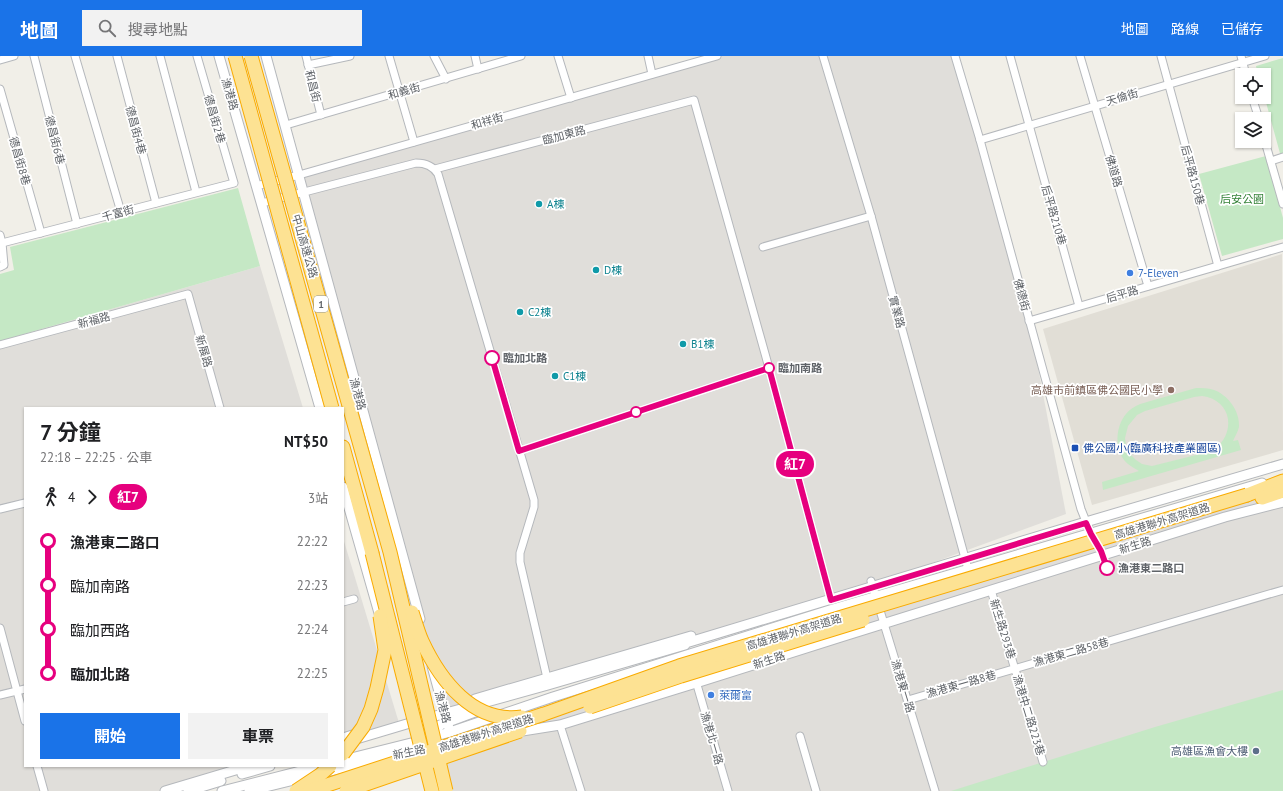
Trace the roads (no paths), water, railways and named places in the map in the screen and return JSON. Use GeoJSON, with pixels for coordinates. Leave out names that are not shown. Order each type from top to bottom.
{"type":"FeatureCollection","features":[{"type":"Feature","properties":{"kind":"highway","name":"中山高速公路"},"geometry":{"type":"LineString","coordinates":[[235,56],[332,407]]}},
{"type":"Feature","properties":{"kind":"highway","name":"中山高速公路"},"geometry":{"type":"LineString","coordinates":[[251,56],[390,552]]}},
{"type":"Feature","properties":{"kind":"highway"},"geometry":{"type":"LineString","coordinates":[[344,451],[372,552],[432,791]]}},
{"type":"Feature","properties":{"kind":"highway","name":"高雄港聯外高架道路"},"geometry":{"type":"LineString","coordinates":[[346,791],[681,676],[1248,498],[1283,482]]}},
{"type":"Feature","properties":{"kind":"highway"},"geometry":{"type":"LineString","coordinates":[[1248,498],[1283,492]]}},
{"type":"Feature","properties":{"kind":"highway","name":"高雄港聯外高架道路"},"geometry":{"type":"LineString","coordinates":[[309,791],[544,714],[679,666],[1248,498]]}},
{"type":"Feature","properties":{"kind":"highway"},"geometry":{"type":"LineString","coordinates":[[344,753],[363,727],[371,709],[385,650],[372,552]]}},
{"type":"Feature","properties":{"kind":"highway"},"geometry":{"type":"LineString","coordinates":[[390,552],[422,640],[443,677],[458,695],[478,710],[496,717],[517,718],[544,714]]}},
{"type":"Feature","properties":{"kind":"highway"},"geometry":{"type":"LineString","coordinates":[[390,552],[446,791]]}},
{"type":"Feature","properties":{"kind":"highway"},"geometry":{"type":"LineString","coordinates":[[296,791],[320,775],[329,767]]}},
{"type":"Feature","properties":{"kind":"street"},"geometry":{"type":"LineString","coordinates":[[0,60],[14,56]]}},
{"type":"Feature","properties":{"kind":"street","name":"德昌街6巷"},"geometry":{"type":"LineString","coordinates":[[34,56],[77,224]]}},
{"type":"Feature","properties":{"kind":"street"},"geometry":{"type":"LineString","coordinates":[[75,56],[121,212]]}},
{"type":"Feature","properties":{"kind":"street","name":"德昌街4巷"},"geometry":{"type":"LineString","coordinates":[[116,56],[156,203]]}},
{"type":"Feature","properties":{"kind":"street"},"geometry":{"type":"LineString","coordinates":[[160,56],[196,192]]}},
{"type":"Feature","properties":{"kind":"street","name":"德昌街2巷"},"geometry":{"type":"LineString","coordinates":[[197,56],[234,183]]}},
{"type":"Feature","properties":{"kind":"street","name":"漁港路"},"geometry":{"type":"LineString","coordinates":[[219,56],[320,407]]}},
{"type":"Feature","properties":{"kind":"street","name":"漁港路"},"geometry":{"type":"LineString","coordinates":[[266,56],[450,732]]}},
{"type":"Feature","properties":{"kind":"street","name":"和昌街"},"geometry":{"type":"LineString","coordinates":[[306,56],[321,115]]}},
{"type":"Feature","properties":{"kind":"street"},"geometry":{"type":"LineString","coordinates":[[308,65],[351,56]]}},
{"type":"Feature","properties":{"kind":"street"},"geometry":{"type":"LineString","coordinates":[[389,56],[414,142]]}},
{"type":"Feature","properties":{"kind":"street"},"geometry":{"type":"LineString","coordinates":[[434,56],[446,78]]}},
{"type":"Feature","properties":{"kind":"street"},"geometry":{"type":"LineString","coordinates":[[475,56],[478,69]]}},
{"type":"Feature","properties":{"kind":"street","name":"和義街"},"geometry":{"type":"LineString","coordinates":[[286,125],[521,56]]}},
{"type":"Feature","properties":{"kind":"street"},"geometry":{"type":"LineString","coordinates":[[558,56],[570,98]]}},
{"type":"Feature","properties":{"kind":"street"},"geometry":{"type":"LineString","coordinates":[[648,56],[652,74]]}},
{"type":"Feature","properties":{"kind":"street","name":"和祥街"},"geometry":{"type":"LineString","coordinates":[[256,186],[717,56]]}},
{"type":"Feature","properties":{"kind":"street","name":"實業路"},"geometry":{"type":"LineString","coordinates":[[823,56],[871,216],[968,569]]}},
{"type":"Feature","properties":{"kind":"street","name":"佛德街"},"geometry":{"type":"LineString","coordinates":[[955,56],[980,140],[1085,520],[1091,534]]}},
{"type":"Feature","properties":{"kind":"street","name":"后平路210巷"},"geometry":{"type":"LineString","coordinates":[[1010,56],[1079,306]]}},
{"type":"Feature","properties":{"kind":"street","name":"佛道路"},"geometry":{"type":"LineString","coordinates":[[1080,56],[1148,286]]}},
{"type":"Feature","properties":{"kind":"street","name":"后平路150巷"},"geometry":{"type":"LineString","coordinates":[[1161,56],[1218,266]]}},
{"type":"Feature","properties":{"kind":"street","name":"天倫街"},"geometry":{"type":"LineString","coordinates":[[980,140],[1169,84],[1241,59],[1265,56]]}},
{"type":"Feature","properties":{"kind":"street","name":"德昌街8巷"},"geometry":{"type":"LineString","coordinates":[[0,89],[41,233]]}},
{"type":"Feature","properties":{"kind":"street","name":"臨加東路"},"geometry":{"type":"LineString","coordinates":[[435,169],[694,100],[769,368]]}},
{"type":"Feature","properties":{"kind":"street"},"geometry":{"type":"LineString","coordinates":[[1267,148],[1283,204]]}},
{"type":"Feature","properties":{"kind":"street"},"geometry":{"type":"LineString","coordinates":[[1270,161],[1283,157]]}},
{"type":"Feature","properties":{"kind":"street"},"geometry":{"type":"LineString","coordinates":[[262,203],[416,163],[423,163],[435,169],[438,174],[534,500],[534,507],[520,553],[520,562],[548,681]]}},
{"type":"Feature","properties":{"kind":"street","name":"千富街"},"geometry":{"type":"LineString","coordinates":[[2,244],[234,183]]}},
{"type":"Feature","properties":{"kind":"street"},"geometry":{"type":"LineString","coordinates":[[763,247],[871,216]]}},
{"type":"Feature","properties":{"kind":"street"},"geometry":{"type":"LineString","coordinates":[[0,235],[2,244],[2,266]]}},
{"type":"Feature","properties":{"kind":"street","name":"后平路"},"geometry":{"type":"LineString","coordinates":[[1029,321],[1283,247]]}},
{"type":"Feature","properties":{"kind":"street","name":"新福路"},"geometry":{"type":"LineString","coordinates":[[0,346],[188,294]]}},
{"type":"Feature","properties":{"kind":"street","name":"新展路"},"geometry":{"type":"LineString","coordinates":[[188,294],[220,407]]}},
{"type":"Feature","properties":{"kind":"street"},"geometry":{"type":"LineString","coordinates":[[519,451],[769,368],[830,597]]}},
{"type":"Feature","properties":{"kind":"street","name":"新生路"},"geometry":{"type":"LineString","coordinates":[[344,765],[416,746],[436,737],[553,696],[685,646],[686,643],[872,584],[1283,459]]}},
{"type":"Feature","properties":{"kind":"street","name":"新生路"},"geometry":{"type":"LineString","coordinates":[[1085,520],[1283,464]]}},
{"type":"Feature","properties":{"kind":"street","name":"新生路"},"geometry":{"type":"LineString","coordinates":[[344,738],[410,721],[446,714],[548,681],[876,596],[1091,534],[1283,476]]}},
{"type":"Feature","properties":{"kind":"street"},"geometry":{"type":"LineString","coordinates":[[344,490],[416,746]]}},
{"type":"Feature","properties":{"kind":"street","name":"新生路"},"geometry":{"type":"LineString","coordinates":[[344,760],[416,746],[438,746],[560,725],[696,684],[884,623],[1225,516],[1283,502]]}},
{"type":"Feature","properties":{"kind":"street"},"geometry":{"type":"LineString","coordinates":[[0,510],[24,503]]}},
{"type":"Feature","properties":{"kind":"street","name":"漁港東一路"},"geometry":{"type":"LineString","coordinates":[[872,584],[935,791]]}},
{"type":"Feature","properties":{"kind":"street","name":"新生路293巷"},"geometry":{"type":"LineString","coordinates":[[991,590],[1014,668]]}},
{"type":"Feature","properties":{"kind":"street","name":"漁港東二路58巷"},"geometry":{"type":"LineString","coordinates":[[1014,668],[1283,590]]}},
{"type":"Feature","properties":{"kind":"street"},"geometry":{"type":"LineString","coordinates":[[344,602],[354,599]]}},
{"type":"Feature","properties":{"kind":"street"},"geometry":{"type":"LineString","coordinates":[[0,628],[24,717]]}},
{"type":"Feature","properties":{"kind":"street","name":"漁港北一路"},"geometry":{"type":"LineString","coordinates":[[685,646],[728,791]]}},
{"type":"Feature","properties":{"kind":"street","name":"漁港東一路8巷"},"geometry":{"type":"LineString","coordinates":[[908,700],[1014,668]]}},
{"type":"Feature","properties":{"kind":"street","name":"漁港中二路223巷"},"geometry":{"type":"LineString","coordinates":[[1014,668],[1043,762]]}},
{"type":"Feature","properties":{"kind":"street","name":"新生路"},"geometry":{"type":"LineString","coordinates":[[436,737],[438,727],[446,714],[548,681]]}},
{"type":"Feature","properties":{"kind":"street"},"geometry":{"type":"LineString","coordinates":[[0,696],[24,689]]}},
{"type":"Feature","properties":{"kind":"street","name":"新生路"},"geometry":{"type":"LineString","coordinates":[[344,744],[410,721]]}},
{"type":"Feature","properties":{"kind":"street"},"geometry":{"type":"LineString","coordinates":[[560,725],[580,791]]}},
{"type":"Feature","properties":{"kind":"street"},"geometry":{"type":"LineString","coordinates":[[800,736],[816,791]]}},
{"type":"Feature","properties":{"kind":"street"},"geometry":{"type":"LineString","coordinates":[[436,737],[451,791]]}},
{"type":"Feature","properties":{"kind":"street"},"geometry":{"type":"LineString","coordinates":[[37,767],[44,791]]}},
{"type":"Feature","properties":{"kind":"street"},"geometry":{"type":"LineString","coordinates":[[165,791],[247,767]]}},
{"type":"Feature","properties":{"kind":"street"},"geometry":{"type":"LineString","coordinates":[[188,791],[267,767]]}},
{"type":"Feature","properties":{"kind":"street"},"geometry":{"type":"LineString","coordinates":[[222,791],[316,767]]}},
{"type":"Feature","properties":{"kind":"street","name":"新生路"},"geometry":{"type":"LineString","coordinates":[[249,791],[338,767]]}},
{"type":"Feature","properties":{"kind":"place","name":"A棟"},"geometry":{"type":"Point","coordinates":[539,204]}},
{"type":"Feature","properties":{"kind":"place","name":"D棟"},"geometry":{"type":"Point","coordinates":[596,270]}},
{"type":"Feature","properties":{"kind":"place","name":"7-Eleven"},"geometry":{"type":"Point","coordinates":[1130,273]}},
{"type":"Feature","properties":{"kind":"place","name":"C2棟"},"geometry":{"type":"Point","coordinates":[520,312]}},
{"type":"Feature","properties":{"kind":"place","name":"B1棟"},"geometry":{"type":"Point","coordinates":[683,344]}},
{"type":"Feature","properties":{"kind":"place","name":"臨加北路"},"geometry":{"type":"Point","coordinates":[492,358]}},
{"type":"Feature","properties":{"kind":"place","name":"臨加南路"},"geometry":{"type":"Point","coordinates":[769,368]}},
{"type":"Feature","properties":{"kind":"place","name":"C1棟"},"geometry":{"type":"Point","coordinates":[555,376]}},
{"type":"Feature","properties":{"kind":"place","name":"高雄市前鎮區佛公國民小學"},"geometry":{"type":"Point","coordinates":[1171,390]}},
{"type":"Feature","properties":{"kind":"place","name":"佛公國小(臨廣科技產業園區)"},"geometry":{"type":"Point","coordinates":[1075,448]}},
{"type":"Feature","properties":{"kind":"place","name":"漁港東二路口"},"geometry":{"type":"Point","coordinates":[1107,568]}},
{"type":"Feature","properties":{"kind":"place","name":"萊爾富"},"geometry":{"type":"Point","coordinates":[711,695]}},
{"type":"Feature","properties":{"kind":"place","name":"高雄區漁會大樓"},"geometry":{"type":"Point","coordinates":[1256,751]}},
{"type":"Feature","properties":{"kind":"park label","name":"后安公園"},"geometry":{"type":"Point","coordinates":[1242,199]}}]}
